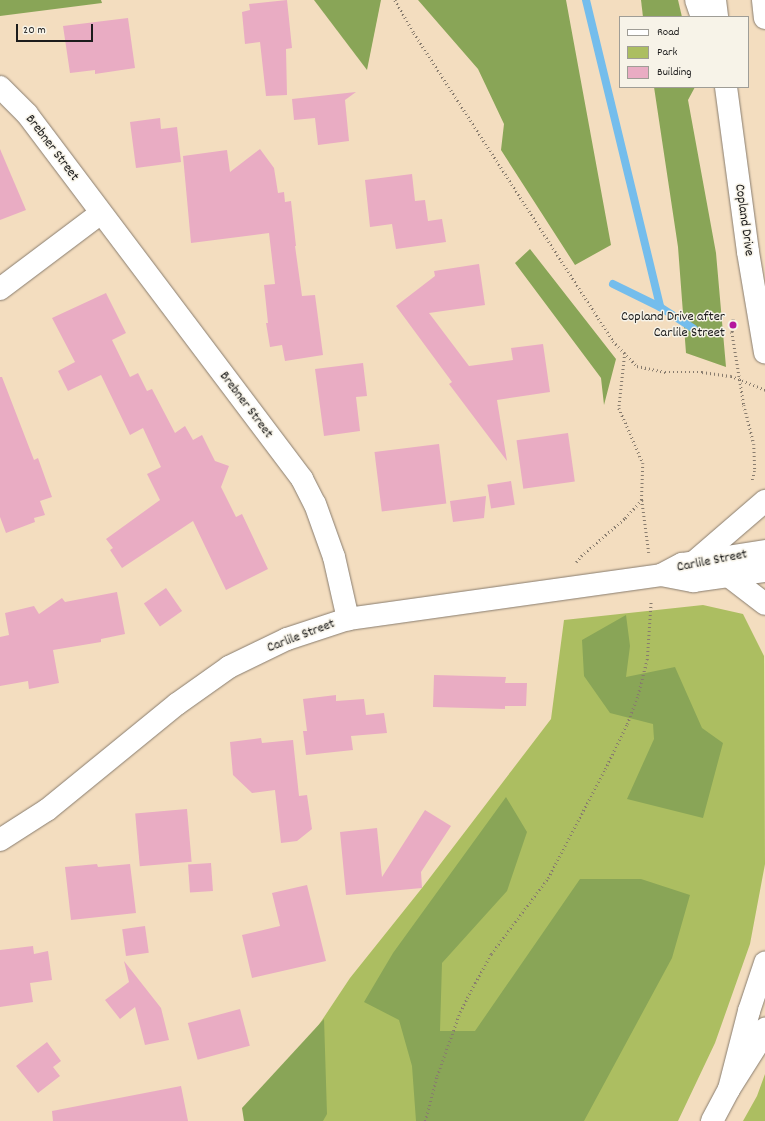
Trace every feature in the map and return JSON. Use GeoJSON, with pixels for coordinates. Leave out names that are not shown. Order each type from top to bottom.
{"type":"FeatureCollection","features":[{"type":"Feature","properties":{"kind":"street"},"geometry":{"type":"LineString","coordinates":[[696,0],[702,16]]}},
{"type":"Feature","properties":{"kind":"street"},"geometry":{"type":"LineString","coordinates":[[715,0],[717,16]]}},
{"type":"Feature","properties":{"kind":"street"},"geometry":{"type":"LineString","coordinates":[[763,0],[765,18]]}},
{"type":"Feature","properties":{"kind":"street","name":"Brebner Street"},"geometry":{"type":"LineString","coordinates":[[0,87],[27,114],[302,479],[315,504],[334,558],[348,619]]}},
{"type":"Feature","properties":{"kind":"street","name":"Copland Drive"},"geometry":{"type":"LineString","coordinates":[[726,88],[748,252],[765,353]]}},
{"type":"Feature","properties":{"kind":"street"},"geometry":{"type":"LineString","coordinates":[[0,289],[101,212]]}},
{"type":"Feature","properties":{"kind":"street"},"geometry":{"type":"LineString","coordinates":[[694,562],[765,502]]}},
{"type":"Feature","properties":{"kind":"street","name":"Carlile Street"},"geometry":{"type":"LineString","coordinates":[[0,840],[47,810],[177,704],[229,667],[287,639],[348,619],[657,575],[682,564],[765,551]]}},
{"type":"Feature","properties":{"kind":"street","name":"Carlile Street"},"geometry":{"type":"LineString","coordinates":[[657,575],[693,581],[765,571]]}},
{"type":"Feature","properties":{"kind":"street"},"geometry":{"type":"LineString","coordinates":[[730,577],[765,604]]}},
{"type":"Feature","properties":{"kind":"street"},"geometry":{"type":"LineString","coordinates":[[712,1121],[757,1032],[765,963]]}},
{"type":"Feature","properties":{"kind":"path"},"geometry":{"type":"LineString","coordinates":[[395,0],[414,33],[613,341],[637,366],[665,372],[702,372],[731,376],[765,390]]}},
{"type":"Feature","properties":{"kind":"path"},"geometry":{"type":"LineString","coordinates":[[732,332],[744,405]]}},
{"type":"Feature","properties":{"kind":"path"},"geometry":{"type":"LineString","coordinates":[[425,1121],[437,1076],[460,1012],[492,954],[548,878],[606,769],[627,724],[638,695],[647,660],[657,575],[642,500],[643,463],[620,408],[625,353]]}},
{"type":"Feature","properties":{"kind":"path"},"geometry":{"type":"LineString","coordinates":[[574,565],[581,556],[625,518],[642,500]]}},
{"type":"Feature","properties":{"kind":"green space"},"geometry":{"type":"Polygon","coordinates":[[[0,0],[101,0],[102,3],[0,16],[0,0]]]}},
{"type":"Feature","properties":{"kind":"green space"},"geometry":{"type":"Polygon","coordinates":[[[314,0],[381,0],[367,70],[314,0]]]}},
{"type":"Feature","properties":{"kind":"green space"},"geometry":{"type":"Polygon","coordinates":[[[418,0],[566,0],[611,245],[575,265],[501,150],[504,124],[478,69],[418,0]]]}},
{"type":"Feature","properties":{"kind":"green space"},"geometry":{"type":"Polygon","coordinates":[[[641,0],[678,0],[682,16],[643,16],[641,0]]]}},
{"type":"Feature","properties":{"kind":"green space"},"geometry":{"type":"Polygon","coordinates":[[[654,88],[694,88],[688,100],[716,253],[726,367],[686,353],[678,247],[654,88]]]}},
{"type":"Feature","properties":{"kind":"green space"},"geometry":{"type":"Polygon","coordinates":[[[530,249],[616,359],[604,405],[601,378],[515,263],[530,249]]]}},
{"type":"Feature","properties":{"kind":"green space"},"geometry":{"type":"Polygon","coordinates":[[[703,605],[743,614],[764,656],[765,864],[750,944],[715,1043],[678,1121],[255,1121],[350,978],[422,888],[551,719],[564,620],[703,605]]]}},
{"type":"Feature","properties":{"kind":"green space"},"geometry":{"type":"Polygon","coordinates":[[[626,615],[630,646],[626,677],[675,667],[702,728],[723,743],[703,818],[627,799],[654,739],[653,724],[610,713],[584,676],[582,640],[626,615]]]}},
{"type":"Feature","properties":{"kind":"green space"},"geometry":{"type":"Polygon","coordinates":[[[506,797],[527,832],[507,891],[442,963],[440,1031],[475,1031],[580,879],[641,879],[690,895],[672,958],[584,1121],[416,1121],[412,1066],[399,1020],[364,1002],[393,953],[506,797]]]}},
{"type":"Feature","properties":{"kind":"green space"},"geometry":{"type":"Polygon","coordinates":[[[324,1019],[327,1114],[323,1121],[244,1121],[242,1108],[324,1019]]]}},
{"type":"Feature","properties":{"kind":"green space"},"geometry":{"type":"Polygon","coordinates":[[[765,1074],[765,1121],[743,1121],[757,1096],[765,1074]]]}},
{"type":"Feature","properties":{"kind":"building"},"geometry":{"type":"Polygon","coordinates":[[[287,0],[292,48],[286,49],[287,95],[266,96],[260,42],[245,44],[242,12],[250,10],[249,4],[287,0]]]}},
{"type":"Feature","properties":{"kind":"building"},"geometry":{"type":"Polygon","coordinates":[[[128,18],[135,68],[95,74],[95,70],[70,73],[63,26],[128,18]]]}},
{"type":"Feature","properties":{"kind":"building"},"geometry":{"type":"Polygon","coordinates":[[[356,92],[345,100],[349,141],[318,145],[315,118],[294,120],[292,99],[356,92]]]}},
{"type":"Feature","properties":{"kind":"building"},"geometry":{"type":"Polygon","coordinates":[[[160,118],[161,129],[177,127],[181,162],[136,168],[130,122],[160,118]]]}},
{"type":"Feature","properties":{"kind":"building"},"geometry":{"type":"Polygon","coordinates":[[[0,149],[26,210],[0,220],[0,149]]]}},
{"type":"Feature","properties":{"kind":"building"},"geometry":{"type":"Polygon","coordinates":[[[260,149],[274,168],[278,193],[284,192],[285,202],[291,201],[295,246],[302,296],[315,295],[323,355],[285,361],[282,345],[270,347],[266,323],[268,323],[264,285],[275,284],[269,233],[191,243],[183,156],[227,150],[230,172],[260,149]]]}},
{"type":"Feature","properties":{"kind":"building"},"geometry":{"type":"Polygon","coordinates":[[[412,174],[415,201],[425,200],[428,221],[442,219],[446,242],[396,249],[392,224],[370,227],[365,180],[412,174]]]}},
{"type":"Feature","properties":{"kind":"building"},"geometry":{"type":"Polygon","coordinates":[[[479,264],[485,305],[429,313],[469,366],[513,360],[511,348],[543,344],[550,392],[497,400],[507,461],[449,384],[452,382],[396,306],[435,276],[434,271],[479,264]]]}},
{"type":"Feature","properties":{"kind":"building"},"geometry":{"type":"Polygon","coordinates":[[[106,293],[126,333],[112,340],[130,377],[138,373],[147,391],[152,389],[175,433],[185,426],[193,440],[202,435],[215,461],[229,466],[221,487],[236,517],[242,514],[268,569],[226,590],[193,521],[122,568],[110,550],[113,548],[106,539],[160,500],[147,474],[161,467],[143,428],[130,435],[101,375],[68,391],[58,371],[75,362],[52,318],[106,293]]]}},
{"type":"Feature","properties":{"kind":"building"},"geometry":{"type":"Polygon","coordinates":[[[363,363],[367,396],[356,397],[360,431],[324,436],[315,369],[363,363]]]}},
{"type":"Feature","properties":{"kind":"building"},"geometry":{"type":"Polygon","coordinates":[[[0,377],[2,377],[34,460],[38,458],[52,497],[40,501],[45,515],[34,518],[35,522],[6,533],[0,517],[0,377]]]}},
{"type":"Feature","properties":{"kind":"building"},"geometry":{"type":"Polygon","coordinates":[[[568,433],[575,482],[523,489],[517,440],[568,433]]]}},
{"type":"Feature","properties":{"kind":"building"},"geometry":{"type":"Polygon","coordinates":[[[439,444],[446,504],[382,511],[374,452],[439,444]]]}},
{"type":"Feature","properties":{"kind":"building"},"geometry":{"type":"Polygon","coordinates":[[[511,481],[515,505],[491,508],[487,485],[511,481]]]}},
{"type":"Feature","properties":{"kind":"building"},"geometry":{"type":"Polygon","coordinates":[[[486,496],[484,518],[453,522],[450,501],[486,496]]]}},
{"type":"Feature","properties":{"kind":"building"},"geometry":{"type":"Polygon","coordinates":[[[166,588],[182,611],[160,626],[144,603],[166,588]]]}},
{"type":"Feature","properties":{"kind":"building"},"geometry":{"type":"Polygon","coordinates":[[[117,592],[125,634],[101,639],[101,642],[53,650],[59,683],[29,689],[28,681],[0,686],[0,637],[9,635],[5,613],[34,606],[39,614],[62,598],[65,602],[117,592]]]}},
{"type":"Feature","properties":{"kind":"building"},"geometry":{"type":"Polygon","coordinates":[[[434,675],[506,677],[505,683],[527,683],[526,706],[505,706],[505,709],[433,707],[434,675]]]}},
{"type":"Feature","properties":{"kind":"building"},"geometry":{"type":"Polygon","coordinates":[[[336,695],[336,701],[364,699],[366,715],[384,713],[387,733],[351,736],[353,750],[306,755],[303,731],[307,731],[303,699],[336,695]]]}},
{"type":"Feature","properties":{"kind":"building"},"geometry":{"type":"Polygon","coordinates":[[[261,738],[262,743],[293,740],[299,796],[307,795],[312,829],[297,841],[281,843],[275,790],[252,793],[233,775],[230,742],[261,738]]]}},
{"type":"Feature","properties":{"kind":"building"},"geometry":{"type":"Polygon","coordinates":[[[187,809],[192,862],[140,866],[135,814],[187,809]]]}},
{"type":"Feature","properties":{"kind":"building"},"geometry":{"type":"Polygon","coordinates":[[[425,810],[451,826],[421,872],[422,888],[346,895],[340,832],[377,828],[382,877],[425,810]]]}},
{"type":"Feature","properties":{"kind":"building"},"geometry":{"type":"Polygon","coordinates":[[[211,863],[213,891],[190,893],[188,865],[211,863]]]}},
{"type":"Feature","properties":{"kind":"building"},"geometry":{"type":"Polygon","coordinates":[[[97,864],[98,867],[130,864],[136,913],[71,920],[65,867],[97,864]]]}},
{"type":"Feature","properties":{"kind":"building"},"geometry":{"type":"Polygon","coordinates":[[[307,885],[326,961],[252,978],[242,935],[280,926],[272,893],[307,885]]]}},
{"type":"Feature","properties":{"kind":"building"},"geometry":{"type":"Polygon","coordinates":[[[145,926],[149,953],[126,956],[122,929],[145,926]]]}},
{"type":"Feature","properties":{"kind":"building"},"geometry":{"type":"Polygon","coordinates":[[[33,946],[34,954],[48,951],[52,980],[30,983],[33,1002],[0,1007],[0,950],[33,946]]]}},
{"type":"Feature","properties":{"kind":"building"},"geometry":{"type":"Polygon","coordinates":[[[124,961],[161,1008],[169,1040],[145,1045],[135,1007],[120,1019],[105,1000],[129,982],[124,961]]]}},
{"type":"Feature","properties":{"kind":"building"},"geometry":{"type":"Polygon","coordinates":[[[240,1009],[250,1046],[198,1060],[188,1023],[240,1009]]]}},
{"type":"Feature","properties":{"kind":"building"},"geometry":{"type":"Polygon","coordinates":[[[47,1042],[61,1061],[53,1067],[60,1076],[38,1093],[16,1066],[47,1042]]]}},
{"type":"Feature","properties":{"kind":"building"},"geometry":{"type":"Polygon","coordinates":[[[181,1086],[188,1121],[53,1121],[52,1111],[181,1086]]]}},
{"type":"Feature","properties":{"kind":"waterway"},"geometry":{"type":"LineString","coordinates":[[586,0],[660,307],[694,329]]}},
{"type":"Feature","properties":{"kind":"waterway"},"geometry":{"type":"LineString","coordinates":[[613,284],[660,307]]}},
{"type":"Feature","properties":{"kind":"place","name":"Copland Drive after Carlile Street"},"geometry":{"type":"Point","coordinates":[733,325]}}]}
